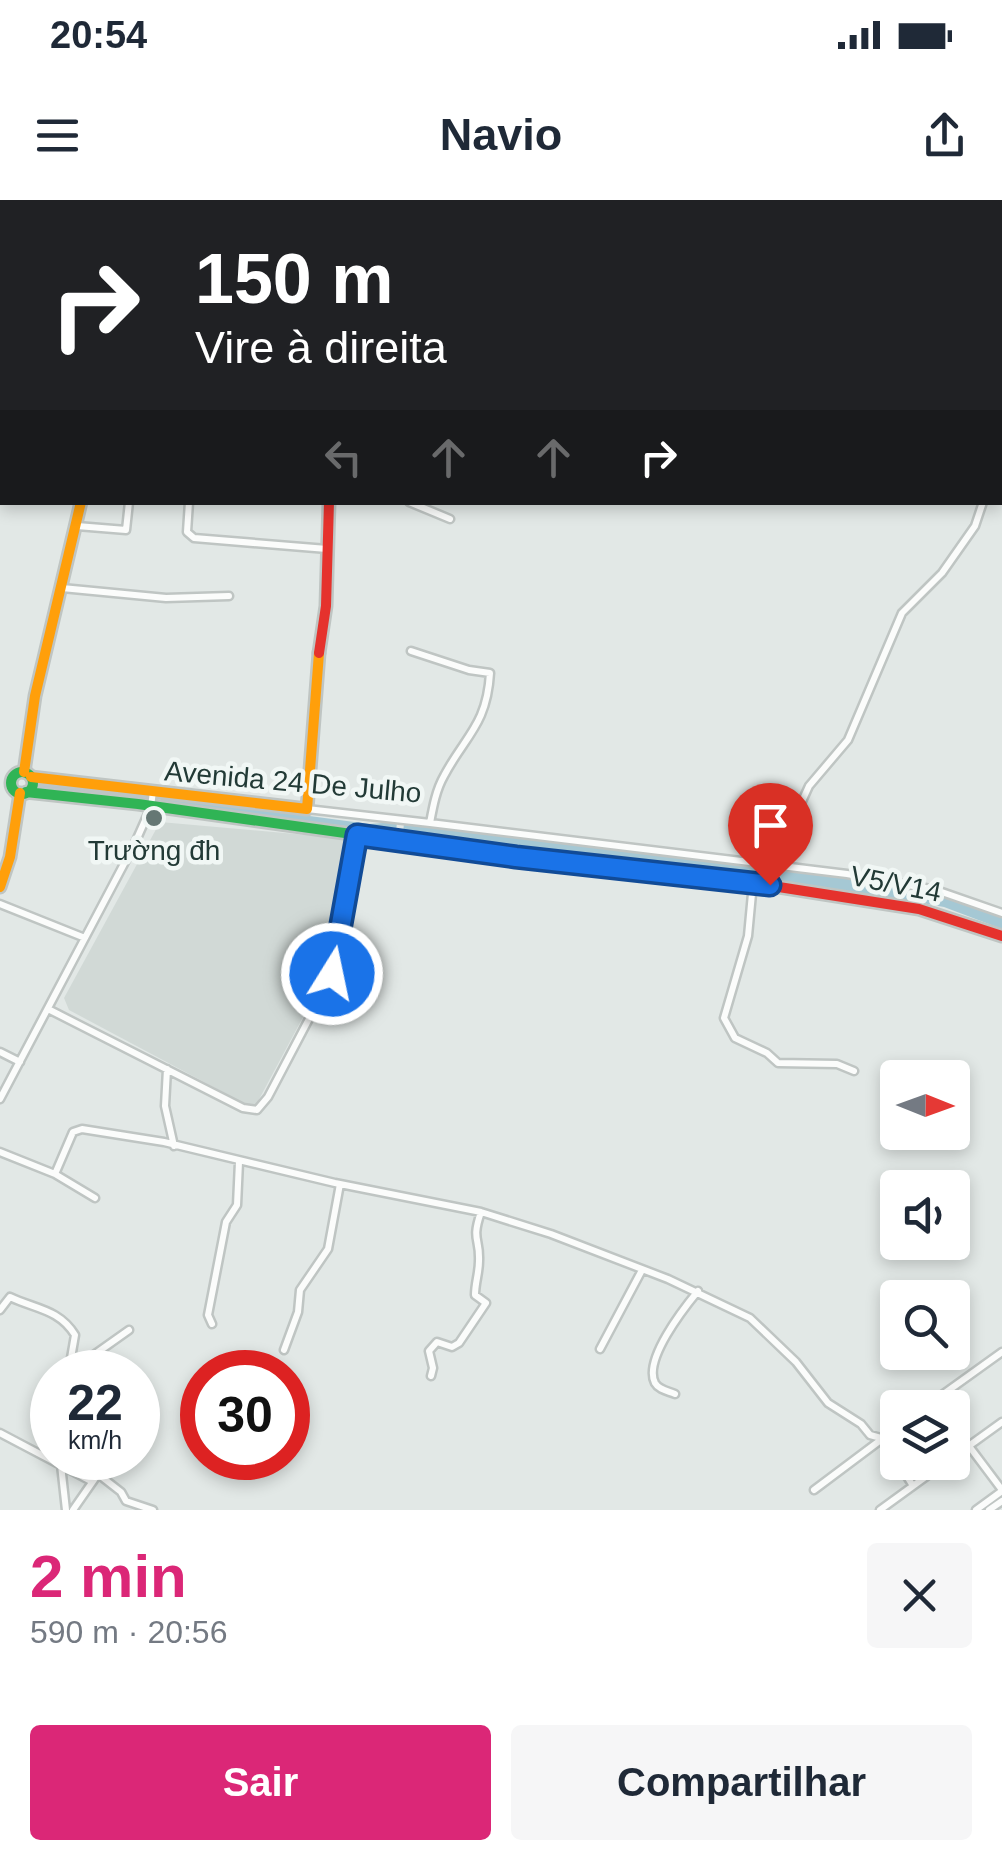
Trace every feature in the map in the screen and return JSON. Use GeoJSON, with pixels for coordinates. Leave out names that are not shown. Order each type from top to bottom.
{"type":"FeatureCollection","features":[{"type":"Feature","properties":{"kind":"street"},"geometry":{"type":"LineString","coordinates":[[20,792],[32,786],[23,774],[36,696],[80,505]]}},
{"type":"Feature","properties":{"kind":"street"},"geometry":{"type":"LineString","coordinates":[[77,526],[126,530],[129,505]]}},
{"type":"Feature","properties":{"kind":"street"},"geometry":{"type":"LineString","coordinates":[[189,505],[188,532],[194,538],[328,549]]}},
{"type":"Feature","properties":{"kind":"street"},"geometry":{"type":"LineString","coordinates":[[308,809],[329,505]]}},
{"type":"Feature","properties":{"kind":"street"},"geometry":{"type":"LineString","coordinates":[[416,505],[450,519]]}},
{"type":"Feature","properties":{"kind":"street"},"geometry":{"type":"LineString","coordinates":[[773,865],[809,786],[848,740],[902,613],[942,573],[975,526],[983,505]]}},
{"type":"Feature","properties":{"kind":"street"},"geometry":{"type":"LineString","coordinates":[[62,588],[166,598],[229,596]]}},
{"type":"Feature","properties":{"kind":"street","name":"Avenida 24 De Julho"},"geometry":{"type":"LineString","coordinates":[[0,772],[430,822],[441,781],[474,733],[489,690],[490,674],[411,651]]}},
{"type":"Feature","properties":{"kind":"street"},"geometry":{"type":"LineString","coordinates":[[20,792],[11,782],[23,774]]}},
{"type":"Feature","properties":{"kind":"street"},"geometry":{"type":"LineString","coordinates":[[0,789],[534,859],[752,883],[919,909],[1002,936]]}},
{"type":"Feature","properties":{"kind":"street"},"geometry":{"type":"LineString","coordinates":[[0,1098],[151,807],[152,791]]}},
{"type":"Feature","properties":{"kind":"street"},"geometry":{"type":"LineString","coordinates":[[0,887],[10,857],[20,792]]}},
{"type":"Feature","properties":{"kind":"street","name":"V5/V14"},"geometry":{"type":"LineString","coordinates":[[430,822],[773,865],[936,890],[1002,913]]}},
{"type":"Feature","properties":{"kind":"street"},"geometry":{"type":"LineString","coordinates":[[48,1009],[243,1108],[257,1110],[263,1106],[332,974],[357,835]]}},
{"type":"Feature","properties":{"kind":"street"},"geometry":{"type":"LineString","coordinates":[[752,883],[748,936],[725,1012],[726,1026],[735,1038],[778,1063],[837,1064],[854,1071]]}},
{"type":"Feature","properties":{"kind":"street"},"geometry":{"type":"LineString","coordinates":[[0,904],[85,938]]}},
{"type":"Feature","properties":{"kind":"street"},"geometry":{"type":"LineString","coordinates":[[0,1052],[20,1062]]}},
{"type":"Feature","properties":{"kind":"street"},"geometry":{"type":"LineString","coordinates":[[167,1069],[165,1106],[174,1146]]}},
{"type":"Feature","properties":{"kind":"street"},"geometry":{"type":"LineString","coordinates":[[55,1174],[77,1129],[164,1142],[239,1162],[481,1212],[551,1234],[698,1292],[750,1318],[796,1362],[828,1403],[862,1424],[870,1435],[880,1438]]}},
{"type":"Feature","properties":{"kind":"street"},"geometry":{"type":"LineString","coordinates":[[0,1152],[55,1174],[95,1198]]}},
{"type":"Feature","properties":{"kind":"street"},"geometry":{"type":"LineString","coordinates":[[212,1324],[208,1315],[226,1222],[237,1204],[239,1162]]}},
{"type":"Feature","properties":{"kind":"street"},"geometry":{"type":"LineString","coordinates":[[284,1350],[296,1320],[300,1290],[328,1249],[340,1184]]}},
{"type":"Feature","properties":{"kind":"street"},"geometry":{"type":"LineString","coordinates":[[432,1376],[429,1350],[438,1342],[452,1347],[459,1343],[486,1303],[476,1295],[475,1284],[479,1262],[474,1233],[481,1212]]}},
{"type":"Feature","properties":{"kind":"street"},"geometry":{"type":"LineString","coordinates":[[600,1349],[642,1270]]}},
{"type":"Feature","properties":{"kind":"street"},"geometry":{"type":"LineString","coordinates":[[676,1394],[659,1388],[652,1372],[656,1354],[698,1292]]}},
{"type":"Feature","properties":{"kind":"street"},"geometry":{"type":"LineString","coordinates":[[0,1310],[10,1297],[39,1305],[59,1316],[75,1335],[71,1358],[81,1364],[129,1330]]}},
{"type":"Feature","properties":{"kind":"street"},"geometry":{"type":"LineString","coordinates":[[949,1390],[1002,1352]]}},
{"type":"Feature","properties":{"kind":"street"},"geometry":{"type":"LineString","coordinates":[[970,1445],[1002,1422]]}},
{"type":"Feature","properties":{"kind":"street"},"geometry":{"type":"LineString","coordinates":[[0,1432],[30,1448]]}},
{"type":"Feature","properties":{"kind":"street"},"geometry":{"type":"LineString","coordinates":[[814,1490],[880,1440]]}},
{"type":"Feature","properties":{"kind":"street"},"geometry":{"type":"LineString","coordinates":[[970,1447],[1002,1490],[976,1510]]}},
{"type":"Feature","properties":{"kind":"street"},"geometry":{"type":"LineString","coordinates":[[70,1510],[98,1474],[126,1501],[154,1510]]}},
{"type":"Feature","properties":{"kind":"street"},"geometry":{"type":"LineString","coordinates":[[65,1480],[70,1510]]}},
{"type":"Feature","properties":{"kind":"street"},"geometry":{"type":"LineString","coordinates":[[909,1480],[913,1486]]}},
{"type":"Feature","properties":{"kind":"street"},"geometry":{"type":"LineString","coordinates":[[880,1510],[921,1480]]}},
{"type":"Feature","properties":{"kind":"street"},"geometry":{"type":"LineString","coordinates":[[989,1510],[1002,1500]]}},
{"type":"Feature","properties":{"kind":"street"},"geometry":{"type":"LineString","coordinates":[[123,1510],[126,1501]]}},
{"type":"Feature","properties":{"kind":"shaded area"},"geometry":{"type":"Polygon","coordinates":[[[160,822],[351,839],[337,936],[325,976],[256,1105],[251,1107],[69,1010],[64,998],[160,822]]]}},
{"type":"Feature","properties":{"kind":"water"},"geometry":{"type":"Polygon","coordinates":[[[40,782],[141,792],[140,801],[39,789],[40,782]]]}},
{"type":"Feature","properties":{"kind":"water"},"geometry":{"type":"Polygon","coordinates":[[[161,796],[369,824],[397,822],[396,832],[160,804],[161,796]]]}},
{"type":"Feature","properties":{"kind":"water"},"geometry":{"type":"Polygon","coordinates":[[[404,823],[847,877],[928,891],[1002,917],[1002,929],[944,907],[906,900],[417,838],[403,834],[404,823]]]}},
{"type":"Feature","properties":{"kind":"traffic: fast"},"geometry":{"type":"LineString","coordinates":[[22,772],[30,775],[33,783],[30,791],[22,794],[14,791],[11,783],[14,775],[22,772]]}},
{"type":"Feature","properties":{"kind":"traffic: fast"},"geometry":{"type":"LineString","coordinates":[[26,792],[508,856]]}},
{"type":"Feature","properties":{"kind":"traffic: slow"},"geometry":{"type":"LineString","coordinates":[[24,772],[35,696],[80,505]]}},
{"type":"Feature","properties":{"kind":"traffic: slow"},"geometry":{"type":"LineString","coordinates":[[31,777],[307,809],[319,653]]}},
{"type":"Feature","properties":{"kind":"traffic: slow"},"geometry":{"type":"LineString","coordinates":[[0,887],[10,857],[20,793]]}},
{"type":"Feature","properties":{"kind":"traffic: jam"},"geometry":{"type":"LineString","coordinates":[[319,653],[326,606],[329,505]]}},
{"type":"Feature","properties":{"kind":"traffic: jam"},"geometry":{"type":"LineString","coordinates":[[508,856],[753,883],[919,909],[1002,936]]}},
{"type":"Feature","properties":{"kind":"place","name":"Trường đh"},"geometry":{"type":"Point","coordinates":[154,818]}},
{"type":"Feature","properties":{"kind":"route"},"geometry":{"type":"LineString","coordinates":[[332,974],[357,835],[770,885]]}}]}
